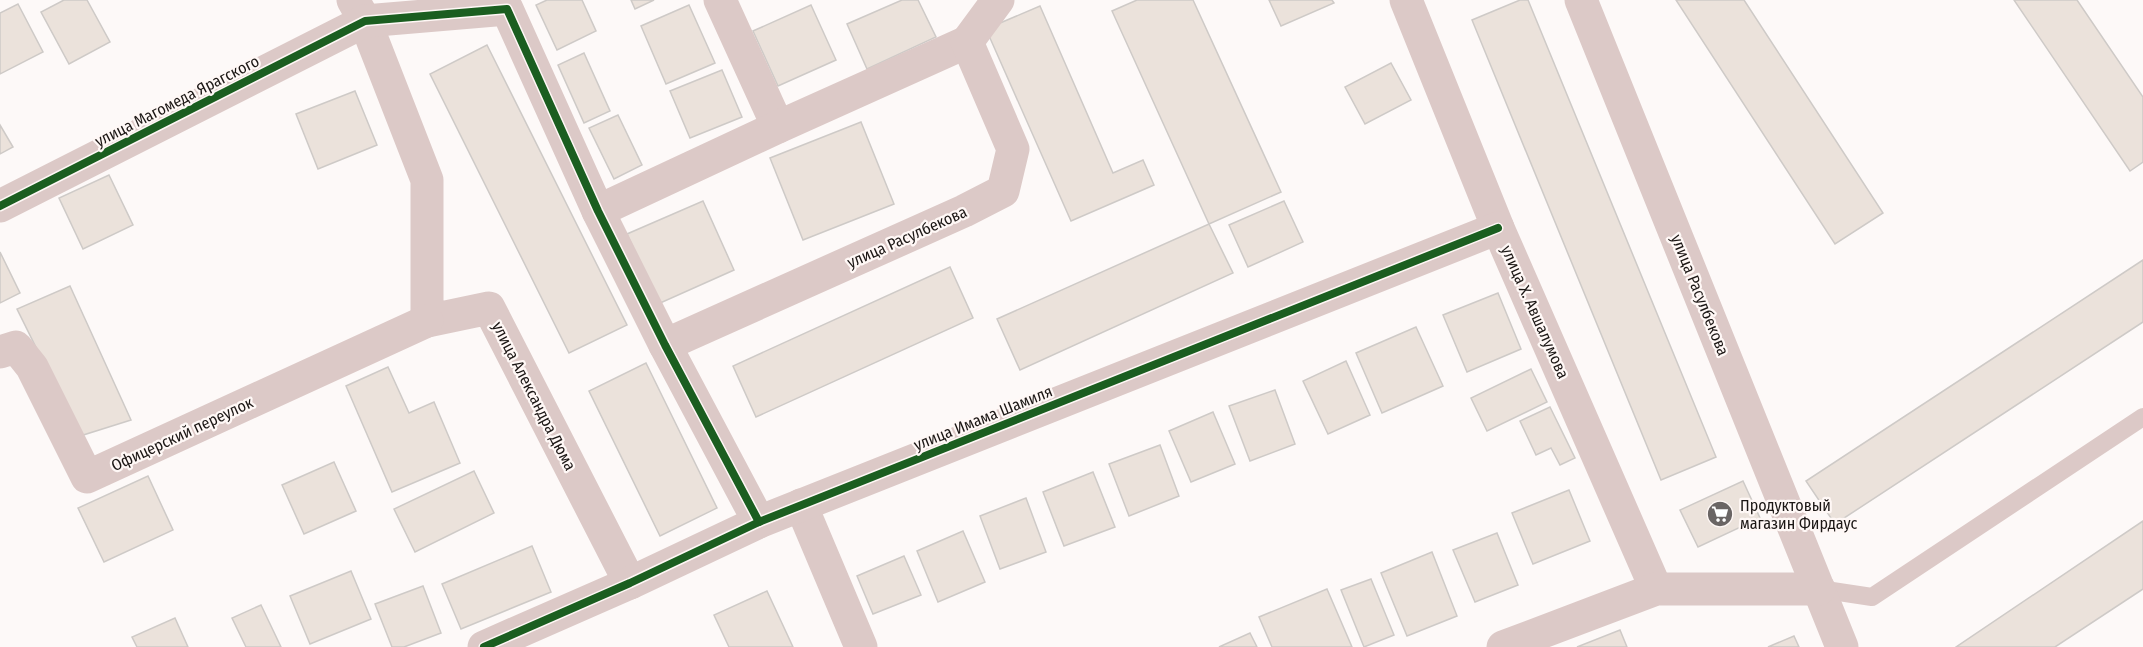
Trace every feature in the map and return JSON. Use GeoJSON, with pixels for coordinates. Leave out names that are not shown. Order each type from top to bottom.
{"type":"FeatureCollection","features":[{"type":"Feature","properties":{"kind":"street"},"geometry":{"type":"LineString","coordinates":[[720,0],[778,127]]}},
{"type":"Feature","properties":{"kind":"street"},"geometry":{"type":"LineString","coordinates":[[598,211],[967,42],[998,0]]}},
{"type":"Feature","properties":{"kind":"street","name":"улица Х. Авшалумова"},"geometry":{"type":"LineString","coordinates":[[1406,0],[1498,228],[1656,589]]}},
{"type":"Feature","properties":{"kind":"street","name":"улица Расулбекова"},"geometry":{"type":"LineString","coordinates":[[1581,0],[1842,647]]}},
{"type":"Feature","properties":{"kind":"street"},"geometry":{"type":"LineString","coordinates":[[427,321],[427,180],[359,10],[507,9],[598,211],[665,345],[759,522]]}},
{"type":"Feature","properties":{"kind":"street","name":"улица Магомеда Ярагского"},"geometry":{"type":"LineString","coordinates":[[0,206],[359,10]]}},
{"type":"Feature","properties":{"kind":"street","name":"улица Расулбекова"},"geometry":{"type":"LineString","coordinates":[[665,345],[964,211],[1003,191],[1013,149],[967,42]]}},
{"type":"Feature","properties":{"kind":"street","name":"улица Имама Шамиля"},"geometry":{"type":"LineString","coordinates":[[484,647],[630,583],[759,522],[1498,228]]}},
{"type":"Feature","properties":{"kind":"street","name":"улица Александра Дюма"},"geometry":{"type":"LineString","coordinates":[[427,321],[489,308],[630,583]]}},
{"type":"Feature","properties":{"kind":"street","name":"Офицерский переулок"},"geometry":{"type":"LineString","coordinates":[[0,352],[16,347],[32,367],[87,477],[427,321]]}},
{"type":"Feature","properties":{"kind":"street"},"geometry":{"type":"LineString","coordinates":[[801,505],[861,647]]}},
{"type":"Feature","properties":{"kind":"street"},"geometry":{"type":"LineString","coordinates":[[1503,647],[1656,589],[1819,589]]}},
{"type":"Feature","properties":{"kind":"lane"},"geometry":{"type":"LineString","coordinates":[[1819,589],[1872,597],[2143,417]]}},
{"type":"Feature","properties":{"kind":"building"},"geometry":{"type":"Polygon","coordinates":[[[64,0],[87,0],[110,42],[69,64],[41,12],[64,0]]]}},
{"type":"Feature","properties":{"kind":"building"},"geometry":{"type":"Polygon","coordinates":[[[547,0],[582,0],[596,31],[557,50],[536,5],[547,0]]]}},
{"type":"Feature","properties":{"kind":"building"},"geometry":{"type":"Polygon","coordinates":[[[631,0],[654,0],[635,9],[631,0]]]}},
{"type":"Feature","properties":{"kind":"building"},"geometry":{"type":"Polygon","coordinates":[[[902,0],[918,0],[936,37],[867,69],[847,24],[902,0]]]}},
{"type":"Feature","properties":{"kind":"building"},"geometry":{"type":"Polygon","coordinates":[[[1137,0],[1193,0],[1281,192],[1209,224],[1112,11],[1137,0]]]}},
{"type":"Feature","properties":{"kind":"building"},"geometry":{"type":"Polygon","coordinates":[[[1269,0],[1332,0],[1334,3],[1281,26],[1269,0]]]}},
{"type":"Feature","properties":{"kind":"building"},"geometry":{"type":"Polygon","coordinates":[[[1520,0],[1528,0],[1716,457],[1661,480],[1472,20],[1520,0]]]}},
{"type":"Feature","properties":{"kind":"building"},"geometry":{"type":"Polygon","coordinates":[[[1676,0],[1744,0],[1883,213],[1835,244],[1676,0]]]}},
{"type":"Feature","properties":{"kind":"building"},"geometry":{"type":"Polygon","coordinates":[[[2014,0],[2077,0],[2143,97],[2143,162],[2130,171],[2014,0]]]}},
{"type":"Feature","properties":{"kind":"building"},"geometry":{"type":"Polygon","coordinates":[[[18,4],[43,52],[0,74],[0,13],[18,4]]]}},
{"type":"Feature","properties":{"kind":"building"},"geometry":{"type":"Polygon","coordinates":[[[689,5],[715,63],[666,84],[641,26],[689,5]]]}},
{"type":"Feature","properties":{"kind":"building"},"geometry":{"type":"Polygon","coordinates":[[[811,5],[836,60],[778,86],[753,31],[811,5]]]}},
{"type":"Feature","properties":{"kind":"building"},"geometry":{"type":"Polygon","coordinates":[[[1040,6],[1113,173],[1143,160],[1154,185],[1071,221],[986,29],[1040,6]]]}},
{"type":"Feature","properties":{"kind":"building"},"geometry":{"type":"Polygon","coordinates":[[[487,45],[627,325],[569,353],[430,74],[487,45]]]}},
{"type":"Feature","properties":{"kind":"building"},"geometry":{"type":"Polygon","coordinates":[[[584,53],[610,111],[584,123],[558,65],[584,53]]]}},
{"type":"Feature","properties":{"kind":"building"},"geometry":{"type":"Polygon","coordinates":[[[1391,63],[1411,100],[1365,124],[1345,87],[1391,63]]]}},
{"type":"Feature","properties":{"kind":"building"},"geometry":{"type":"Polygon","coordinates":[[[722,70],[742,117],[690,138],[670,91],[722,70]]]}},
{"type":"Feature","properties":{"kind":"building"},"geometry":{"type":"Polygon","coordinates":[[[355,91],[377,145],[318,169],[296,114],[355,91]]]}},
{"type":"Feature","properties":{"kind":"building"},"geometry":{"type":"Polygon","coordinates":[[[618,115],[642,165],[614,179],[589,128],[618,115]]]}},
{"type":"Feature","properties":{"kind":"building"},"geometry":{"type":"Polygon","coordinates":[[[861,122],[894,204],[803,240],[770,158],[861,122]]]}},
{"type":"Feature","properties":{"kind":"building"},"geometry":{"type":"Polygon","coordinates":[[[0,125],[13,147],[0,154],[0,125]]]}},
{"type":"Feature","properties":{"kind":"building"},"geometry":{"type":"Polygon","coordinates":[[[109,175],[133,225],[83,249],[59,198],[109,175]]]}},
{"type":"Feature","properties":{"kind":"building"},"geometry":{"type":"Polygon","coordinates":[[[703,201],[734,270],[658,304],[627,234],[703,201]]]}},
{"type":"Feature","properties":{"kind":"building"},"geometry":{"type":"Polygon","coordinates":[[[1284,201],[1303,242],[1248,267],[1229,225],[1284,201]]]}},
{"type":"Feature","properties":{"kind":"building"},"geometry":{"type":"Polygon","coordinates":[[[1209,224],[1233,273],[1020,370],[997,319],[1209,224]]]}},
{"type":"Feature","properties":{"kind":"building"},"geometry":{"type":"Polygon","coordinates":[[[0,252],[20,293],[0,303],[0,252]]]}},
{"type":"Feature","properties":{"kind":"building"},"geometry":{"type":"Polygon","coordinates":[[[2143,260],[2143,322],[1835,524],[1806,481],[2143,260]]]}},
{"type":"Feature","properties":{"kind":"building"},"geometry":{"type":"Polygon","coordinates":[[[950,267],[973,318],[756,417],[733,366],[950,267]]]}},
{"type":"Feature","properties":{"kind":"building"},"geometry":{"type":"Polygon","coordinates":[[[70,286],[131,420],[80,436],[17,309],[70,286]]]}},
{"type":"Feature","properties":{"kind":"building"},"geometry":{"type":"Polygon","coordinates":[[[1498,293],[1521,349],[1467,372],[1443,315],[1498,293]]]}},
{"type":"Feature","properties":{"kind":"building"},"geometry":{"type":"Polygon","coordinates":[[[1416,327],[1443,386],[1382,413],[1356,353],[1416,327]]]}},
{"type":"Feature","properties":{"kind":"building"},"geometry":{"type":"Polygon","coordinates":[[[1346,361],[1370,415],[1328,434],[1303,381],[1346,361]]]}},
{"type":"Feature","properties":{"kind":"building"},"geometry":{"type":"Polygon","coordinates":[[[646,363],[717,508],[660,536],[589,391],[646,363]]]}},
{"type":"Feature","properties":{"kind":"building"},"geometry":{"type":"Polygon","coordinates":[[[388,367],[409,413],[434,402],[460,463],[392,492],[346,386],[388,367]]]}},
{"type":"Feature","properties":{"kind":"building"},"geometry":{"type":"Polygon","coordinates":[[[1531,369],[1547,402],[1487,431],[1471,398],[1531,369]]]}},
{"type":"Feature","properties":{"kind":"building"},"geometry":{"type":"Polygon","coordinates":[[[1275,390],[1295,444],[1250,461],[1229,406],[1275,390]]]}},
{"type":"Feature","properties":{"kind":"building"},"geometry":{"type":"Polygon","coordinates":[[[1550,407],[1575,458],[1560,465],[1551,448],[1536,455],[1520,421],[1550,407]]]}},
{"type":"Feature","properties":{"kind":"building"},"geometry":{"type":"Polygon","coordinates":[[[1213,412],[1235,464],[1191,482],[1169,431],[1213,412]]]}},
{"type":"Feature","properties":{"kind":"building"},"geometry":{"type":"Polygon","coordinates":[[[1160,445],[1179,496],[1129,516],[1109,464],[1160,445]]]}},
{"type":"Feature","properties":{"kind":"building"},"geometry":{"type":"Polygon","coordinates":[[[334,462],[356,511],[304,534],[282,485],[334,462]]]}},
{"type":"Feature","properties":{"kind":"building"},"geometry":{"type":"Polygon","coordinates":[[[474,471],[494,513],[415,552],[394,509],[474,471]]]}},
{"type":"Feature","properties":{"kind":"building"},"geometry":{"type":"Polygon","coordinates":[[[1093,472],[1115,527],[1064,546],[1043,492],[1093,472]]]}},
{"type":"Feature","properties":{"kind":"building"},"geometry":{"type":"Polygon","coordinates":[[[148,476],[173,530],[104,562],[78,508],[148,476]]]}},
{"type":"Feature","properties":{"kind":"building","name":"Продуктовый магазин Фирдаус"},"geometry":{"type":"Polygon","coordinates":[[[1743,481],[1760,518],[1698,547],[1680,510],[1743,481]]]}},
{"type":"Feature","properties":{"kind":"building"},"geometry":{"type":"Polygon","coordinates":[[[1569,490],[1590,541],[1533,564],[1512,513],[1569,490]]]}},
{"type":"Feature","properties":{"kind":"building"},"geometry":{"type":"Polygon","coordinates":[[[1026,498],[1046,552],[1000,569],[980,516],[1026,498]]]}},
{"type":"Feature","properties":{"kind":"building"},"geometry":{"type":"Polygon","coordinates":[[[2143,521],[2143,589],[2055,647],[1956,647],[2143,521]]]}},
{"type":"Feature","properties":{"kind":"building"},"geometry":{"type":"Polygon","coordinates":[[[963,531],[985,582],[938,602],[917,551],[963,531]]]}},
{"type":"Feature","properties":{"kind":"building"},"geometry":{"type":"Polygon","coordinates":[[[1497,533],[1518,585],[1475,602],[1453,550],[1497,533]]]}},
{"type":"Feature","properties":{"kind":"building"},"geometry":{"type":"Polygon","coordinates":[[[532,546],[551,592],[461,629],[442,584],[532,546]]]}},
{"type":"Feature","properties":{"kind":"building"},"geometry":{"type":"Polygon","coordinates":[[[1432,552],[1457,616],[1407,636],[1381,573],[1432,552]]]}},
{"type":"Feature","properties":{"kind":"building"},"geometry":{"type":"Polygon","coordinates":[[[904,556],[921,595],[873,614],[857,576],[904,556]]]}},
{"type":"Feature","properties":{"kind":"building"},"geometry":{"type":"Polygon","coordinates":[[[351,571],[371,619],[310,644],[290,596],[351,571]]]}},
{"type":"Feature","properties":{"kind":"building"},"geometry":{"type":"Polygon","coordinates":[[[1371,579],[1394,635],[1364,647],[1341,590],[1371,579]]]}},
{"type":"Feature","properties":{"kind":"building"},"geometry":{"type":"Polygon","coordinates":[[[423,586],[441,633],[404,647],[392,647],[375,604],[423,586]]]}},
{"type":"Feature","properties":{"kind":"building"},"geometry":{"type":"Polygon","coordinates":[[[1327,589],[1352,647],[1272,647],[1259,617],[1327,589]]]}},
{"type":"Feature","properties":{"kind":"building"},"geometry":{"type":"Polygon","coordinates":[[[767,591],[793,647],[729,647],[714,615],[767,591]]]}},
{"type":"Feature","properties":{"kind":"building"},"geometry":{"type":"Polygon","coordinates":[[[261,605],[281,647],[246,647],[232,618],[261,605]]]}},
{"type":"Feature","properties":{"kind":"building"},"geometry":{"type":"Polygon","coordinates":[[[175,618],[188,647],[137,647],[132,637],[175,618]]]}},
{"type":"Feature","properties":{"kind":"building"},"geometry":{"type":"Polygon","coordinates":[[[1620,630],[1627,647],[1577,647],[1620,630]]]}},
{"type":"Feature","properties":{"kind":"building"},"geometry":{"type":"Polygon","coordinates":[[[1250,633],[1257,647],[1219,647],[1250,633]]]}},
{"type":"Feature","properties":{"kind":"building"},"geometry":{"type":"Polygon","coordinates":[[[1794,636],[1799,647],[1768,647],[1794,636]]]}},
{"type":"Feature","properties":{"kind":"cycle path"},"geometry":{"type":"LineString","coordinates":[[0,206],[365,21],[507,9],[598,211],[665,345],[759,522]]}},
{"type":"Feature","properties":{"kind":"cycle path"},"geometry":{"type":"LineString","coordinates":[[484,647],[630,583],[759,522],[1498,228]]}},
{"type":"Feature","properties":{"kind":"place","name":"Продуктовый магазин Фирдаус"},"geometry":{"type":"Point","coordinates":[1720,514]}}]}
